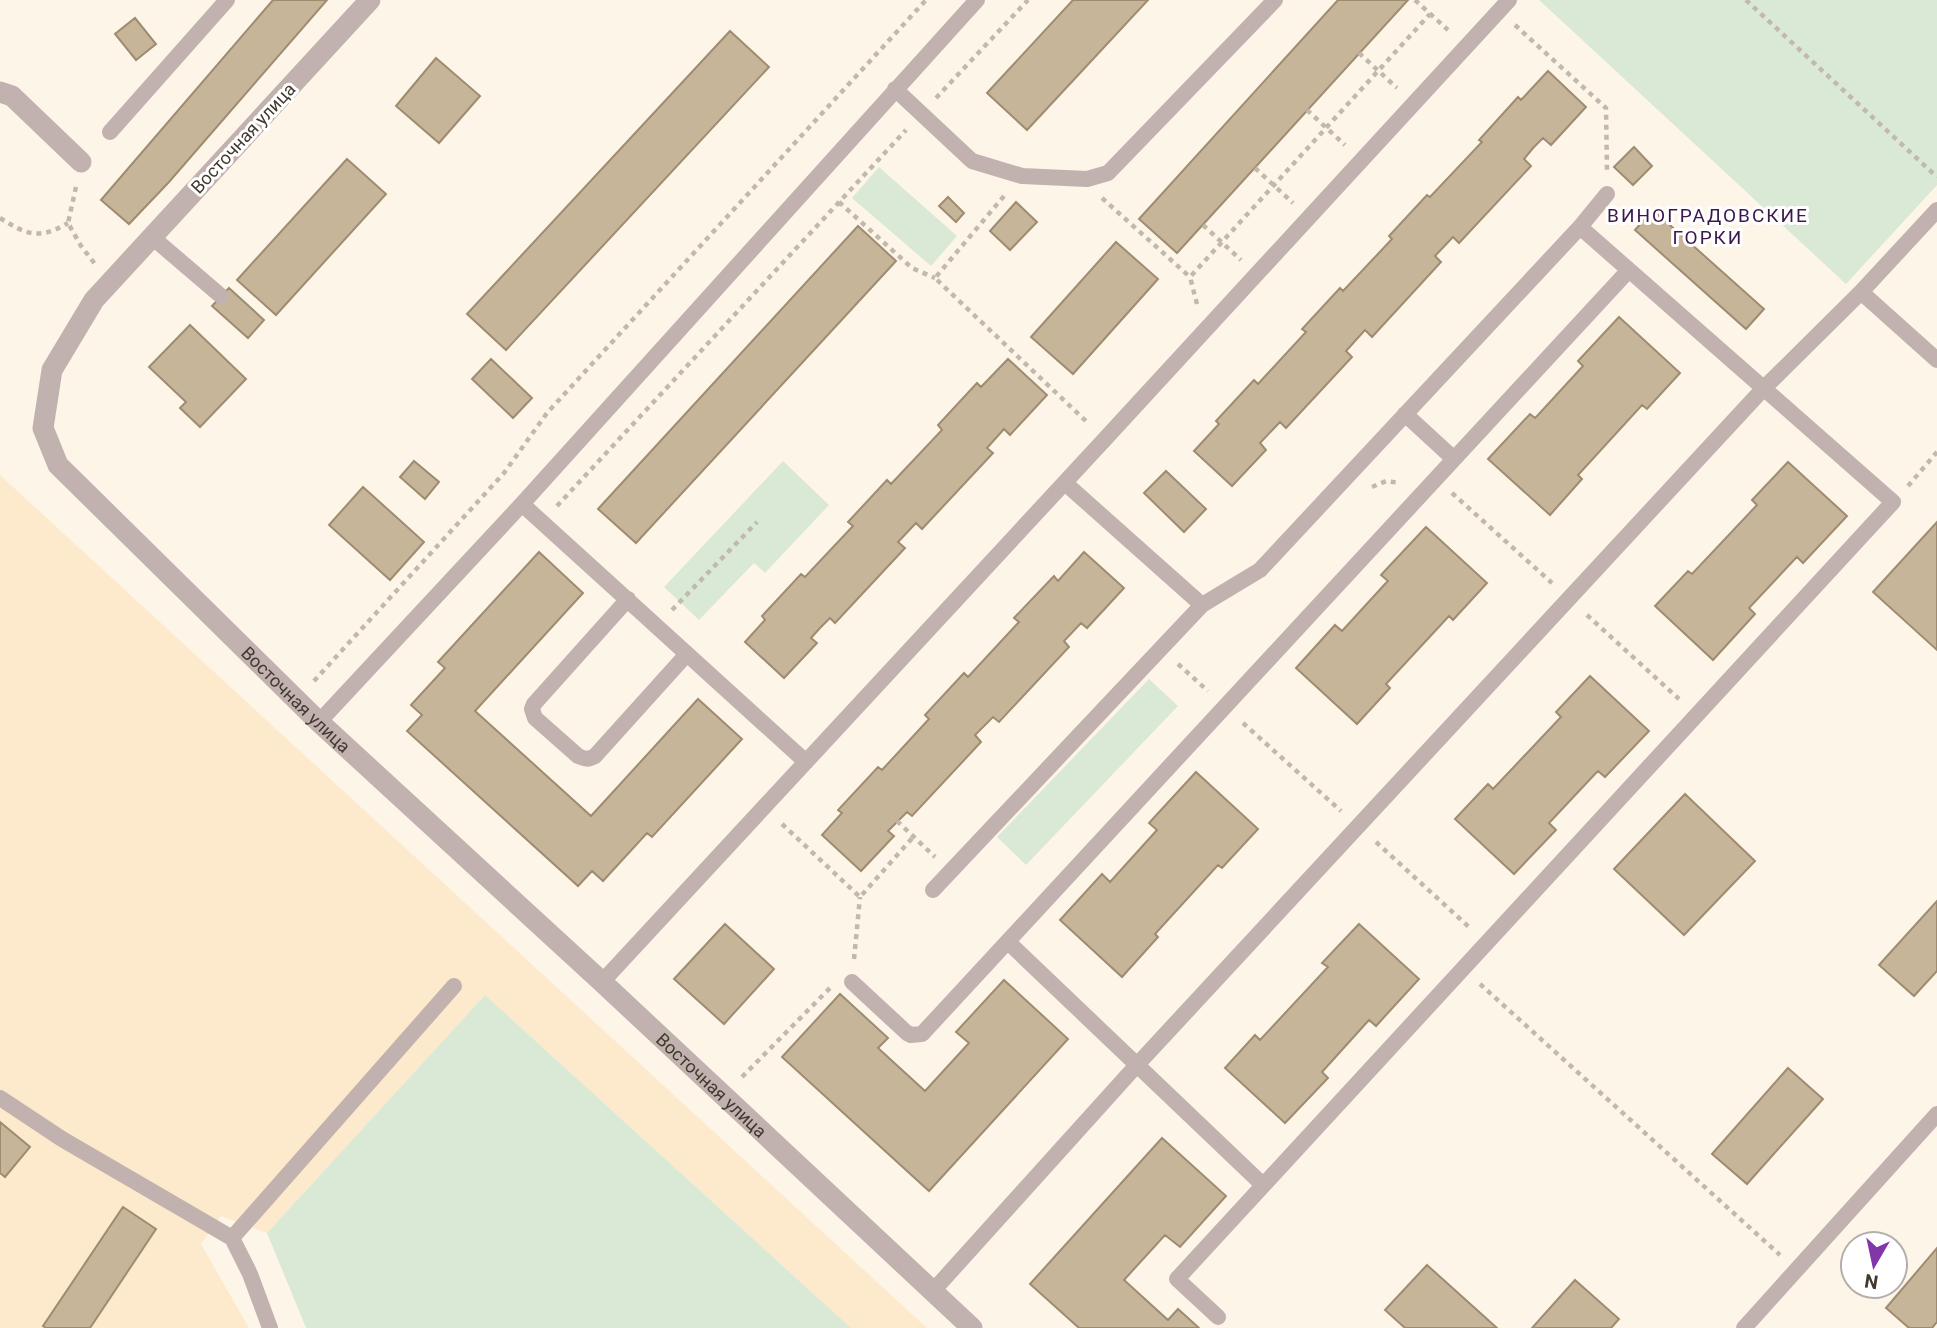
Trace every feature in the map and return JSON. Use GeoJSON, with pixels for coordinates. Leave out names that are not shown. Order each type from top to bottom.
{"type":"FeatureCollection","features":[{"type":"Feature","properties":{"kind":"street","name":"Восточная улица"},"geometry":{"type":"LineString","coordinates":[[370,0],[94,300],[52,370],[43,428],[58,465],[296,700],[972,1328]]}},
{"type":"Feature","properties":{"kind":"street"},"geometry":{"type":"LineString","coordinates":[[0,92],[12,96],[81,162]]}},
{"type":"Feature","properties":{"kind":"lane"},"geometry":{"type":"LineString","coordinates":[[110,132],[227,0]]}},
{"type":"Feature","properties":{"kind":"lane"},"geometry":{"type":"LineString","coordinates":[[320,722],[522,504],[977,0]]}},
{"type":"Feature","properties":{"kind":"lane"},"geometry":{"type":"LineString","coordinates":[[895,89],[972,161],[1022,176],[1087,179],[1108,173],[1275,0]]}},
{"type":"Feature","properties":{"kind":"lane"},"geometry":{"type":"LineString","coordinates":[[602,982],[1504,5]]}},
{"type":"Feature","properties":{"kind":"lane"},"geometry":{"type":"LineString","coordinates":[[933,890],[1202,605],[1260,570],[1580,227],[1607,194]]}},
{"type":"Feature","properties":{"kind":"lane"},"geometry":{"type":"LineString","coordinates":[[933,1291],[1136,1066],[1764,388],[1861,292],[1937,210]]}},
{"type":"Feature","properties":{"kind":"lane"},"geometry":{"type":"LineString","coordinates":[[1217,1317],[1178,1279],[1893,502],[1580,227]]}},
{"type":"Feature","properties":{"kind":"lane"},"geometry":{"type":"LineString","coordinates":[[152,237],[220,296]]}},
{"type":"Feature","properties":{"kind":"lane"},"geometry":{"type":"LineString","coordinates":[[852,982],[907,1033],[922,1034],[1629,270]]}},
{"type":"Feature","properties":{"kind":"lane"},"geometry":{"type":"LineString","coordinates":[[1861,292],[1937,360]]}},
{"type":"Feature","properties":{"kind":"lane"},"geometry":{"type":"LineString","coordinates":[[1405,414],[1454,459]]}},
{"type":"Feature","properties":{"kind":"lane"},"geometry":{"type":"LineString","coordinates":[[1065,483],[1202,605]]}},
{"type":"Feature","properties":{"kind":"lane"},"geometry":{"type":"LineString","coordinates":[[522,504],[806,762]]}},
{"type":"Feature","properties":{"kind":"lane"},"geometry":{"type":"LineString","coordinates":[[628,599],[534,704],[532,709],[535,718],[578,756],[590,759],[687,654]]}},
{"type":"Feature","properties":{"kind":"lane"},"geometry":{"type":"LineString","coordinates":[[1008,942],[1263,1185]]}},
{"type":"Feature","properties":{"kind":"lane"},"geometry":{"type":"LineString","coordinates":[[232,1238],[454,986]]}},
{"type":"Feature","properties":{"kind":"lane"},"geometry":{"type":"LineString","coordinates":[[0,1098],[62,1139],[232,1238],[250,1274],[270,1328]]}},
{"type":"Feature","properties":{"kind":"lane"},"geometry":{"type":"LineString","coordinates":[[1744,1328],[1937,1114]]}},
{"type":"Feature","properties":{"kind":"path"},"geometry":{"type":"LineString","coordinates":[[296,700],[505,473],[547,413],[926,0]]}},
{"type":"Feature","properties":{"kind":"path"},"geometry":{"type":"LineString","coordinates":[[552,511],[1028,0]]}},
{"type":"Feature","properties":{"kind":"path"},"geometry":{"type":"LineString","coordinates":[[1415,0],[1465,46]]}},
{"type":"Feature","properties":{"kind":"path"},"geometry":{"type":"LineString","coordinates":[[1746,0],[1937,177]]}},
{"type":"Feature","properties":{"kind":"path"},"geometry":{"type":"LineString","coordinates":[[1504,5],[1606,108],[1607,194]]}},
{"type":"Feature","properties":{"kind":"path"},"geometry":{"type":"LineString","coordinates":[[1190,277],[1430,14]]}},
{"type":"Feature","properties":{"kind":"path"},"geometry":{"type":"LineString","coordinates":[[1359,53],[1413,103]]}},
{"type":"Feature","properties":{"kind":"path"},"geometry":{"type":"LineString","coordinates":[[1307,110],[1361,160]]}},
{"type":"Feature","properties":{"kind":"path"},"geometry":{"type":"LineString","coordinates":[[81,162],[68,223],[81,246],[109,282]]}},
{"type":"Feature","properties":{"kind":"path"},"geometry":{"type":"LineString","coordinates":[[1255,168],[1309,218]]}},
{"type":"Feature","properties":{"kind":"path"},"geometry":{"type":"LineString","coordinates":[[935,278],[1022,176]]}},
{"type":"Feature","properties":{"kind":"path"},"geometry":{"type":"LineString","coordinates":[[1087,179],[1097,194],[1190,277],[1204,331]]}},
{"type":"Feature","properties":{"kind":"path"},"geometry":{"type":"LineString","coordinates":[[839,202],[912,268],[935,278],[1105,439]]}},
{"type":"Feature","properties":{"kind":"path"},"geometry":{"type":"LineString","coordinates":[[0,218],[23,232],[50,233],[68,223]]}},
{"type":"Feature","properties":{"kind":"path"},"geometry":{"type":"LineString","coordinates":[[1203,225],[1257,274]]}},
{"type":"Feature","properties":{"kind":"path"},"geometry":{"type":"LineString","coordinates":[[1893,502],[1937,452]]}},
{"type":"Feature","properties":{"kind":"path"},"geometry":{"type":"LineString","coordinates":[[1332,493],[1358,496],[1386,481],[1397,482],[1422,492]]}},
{"type":"Feature","properties":{"kind":"path"},"geometry":{"type":"LineString","coordinates":[[657,626],[757,522]]}},
{"type":"Feature","properties":{"kind":"path"},"geometry":{"type":"LineString","coordinates":[[1161,648],[1487,943]]}},
{"type":"Feature","properties":{"kind":"path"},"geometry":{"type":"LineString","coordinates":[[764,807],[860,897]]}},
{"type":"Feature","properties":{"kind":"path"},"geometry":{"type":"LineString","coordinates":[[897,821],[950,872]]}},
{"type":"Feature","properties":{"kind":"path"},"geometry":{"type":"LineString","coordinates":[[724,1095],[832,987],[841,982],[852,982],[860,897],[914,836]]}},
{"type":"Feature","properties":{"kind":"path"},"geometry":{"type":"LineString","coordinates":[[1463,968],[1797,1270]]}},
{"type":"Feature","properties":{"kind":"shaded area"},"geometry":{"type":"Polygon","coordinates":[[[0,475],[927,1328],[851,1328],[485,995],[267,1233],[221,1216],[201,1244],[249,1328],[0,1328],[0,475]]]}},
{"type":"Feature","properties":{"kind":"green space"},"geometry":{"type":"Polygon","coordinates":[[[1539,0],[1937,0],[1937,185],[1846,284],[1539,0]]]}},
{"type":"Feature","properties":{"kind":"green space"},"geometry":{"type":"Polygon","coordinates":[[[879,167],[957,236],[931,266],[852,198],[879,167]]]}},
{"type":"Feature","properties":{"kind":"green space"},"geometry":{"type":"Polygon","coordinates":[[[783,461],[829,505],[765,573],[754,563],[699,620],[664,587],[783,461]]]}},
{"type":"Feature","properties":{"kind":"green space"},"geometry":{"type":"Polygon","coordinates":[[[1149,679],[1178,706],[1026,865],[997,837],[1149,679]]]}},
{"type":"Feature","properties":{"kind":"green space"},"geometry":{"type":"Polygon","coordinates":[[[485,995],[851,1328],[306,1328],[267,1233],[485,995]]]}},
{"type":"Feature","properties":{"kind":"building"},"geometry":{"type":"Polygon","coordinates":[[[273,0],[327,0],[169,182],[129,224],[101,200],[273,0]]]}},
{"type":"Feature","properties":{"kind":"building"},"geometry":{"type":"Polygon","coordinates":[[[1073,0],[1148,0],[1027,130],[987,93],[1073,0]]]}},
{"type":"Feature","properties":{"kind":"building"},"geometry":{"type":"Polygon","coordinates":[[[1338,0],[1408,0],[1177,253],[1139,219],[1338,0]]]}},
{"type":"Feature","properties":{"kind":"building"},"geometry":{"type":"Polygon","coordinates":[[[135,18],[156,44],[136,60],[115,34],[135,18]]]}},
{"type":"Feature","properties":{"kind":"building"},"geometry":{"type":"Polygon","coordinates":[[[730,31],[769,67],[506,350],[467,314],[730,31]]]}},
{"type":"Feature","properties":{"kind":"building"},"geometry":{"type":"Polygon","coordinates":[[[436,58],[480,96],[439,143],[396,106],[436,58]]]}},
{"type":"Feature","properties":{"kind":"building"},"geometry":{"type":"Polygon","coordinates":[[[1548,71],[1586,107],[1551,145],[1543,138],[1533,148],[1524,159],[1531,166],[1459,243],[1453,237],[1435,256],[1441,262],[1372,337],[1365,330],[1346,351],[1352,357],[1286,428],[1280,422],[1260,443],[1266,450],[1232,486],[1194,451],[1219,424],[1216,421],[1254,380],[1258,384],[1306,332],[1302,329],[1340,288],[1343,291],[1392,239],[1389,236],[1482,142],[1479,140],[1518,97],[1521,100],[1548,71]]]}},
{"type":"Feature","properties":{"kind":"building"},"geometry":{"type":"Polygon","coordinates":[[[1634,147],[1652,166],[1633,185],[1614,167],[1634,147]]]}},
{"type":"Feature","properties":{"kind":"building"},"geometry":{"type":"Polygon","coordinates":[[[347,159],[386,194],[276,315],[237,280],[347,159]]]}},
{"type":"Feature","properties":{"kind":"building"},"geometry":{"type":"Polygon","coordinates":[[[948,197],[964,213],[956,222],[939,206],[948,197]]]}},
{"type":"Feature","properties":{"kind":"building"},"geometry":{"type":"Polygon","coordinates":[[[1016,202],[1037,222],[1010,250],[990,231],[1016,202]]]}},
{"type":"Feature","properties":{"kind":"building"},"geometry":{"type":"Polygon","coordinates":[[[1653,210],[1764,309],[1746,329],[1635,230],[1653,210]]]}},
{"type":"Feature","properties":{"kind":"building"},"geometry":{"type":"Polygon","coordinates":[[[858,226],[896,261],[636,543],[598,509],[858,226]]]}},
{"type":"Feature","properties":{"kind":"building"},"geometry":{"type":"Polygon","coordinates":[[[1116,242],[1158,279],[1073,374],[1031,337],[1116,242]]]}},
{"type":"Feature","properties":{"kind":"building"},"geometry":{"type":"Polygon","coordinates":[[[229,288],[264,320],[248,338],[212,306],[229,288]]]}},
{"type":"Feature","properties":{"kind":"building"},"geometry":{"type":"Polygon","coordinates":[[[1619,317],[1680,373],[1647,409],[1642,405],[1578,475],[1582,479],[1550,515],[1488,459],[1530,414],[1535,418],[1538,415],[1583,366],[1578,361],[1619,317]]]}},
{"type":"Feature","properties":{"kind":"building"},"geometry":{"type":"Polygon","coordinates":[[[190,325],[246,379],[200,427],[180,408],[186,402],[149,367],[190,325]]]}},
{"type":"Feature","properties":{"kind":"building"},"geometry":{"type":"Polygon","coordinates":[[[491,359],[532,398],[513,418],[472,379],[491,359]]]}},
{"type":"Feature","properties":{"kind":"building"},"geometry":{"type":"Polygon","coordinates":[[[1008,359],[1047,395],[1010,435],[1004,429],[987,448],[993,453],[922,529],[916,523],[898,542],[905,548],[835,623],[830,618],[820,628],[811,638],[817,643],[784,678],[745,642],[765,620],[762,616],[801,574],[805,577],[853,526],[848,522],[887,480],[891,484],[942,430],[938,425],[977,383],[981,387],[1008,359]]]}},
{"type":"Feature","properties":{"kind":"building"},"geometry":{"type":"Polygon","coordinates":[[[414,461],[439,482],[425,499],[400,477],[414,461]]]}},
{"type":"Feature","properties":{"kind":"building"},"geometry":{"type":"Polygon","coordinates":[[[1788,462],[1847,516],[1803,563],[1797,557],[1749,608],[1755,614],[1713,660],[1655,606],[1688,571],[1692,574],[1757,505],[1752,500],[1788,462]]]}},
{"type":"Feature","properties":{"kind":"building"},"geometry":{"type":"Polygon","coordinates":[[[1166,471],[1206,509],[1184,532],[1144,493],[1166,471]]]}},
{"type":"Feature","properties":{"kind":"building"},"geometry":{"type":"Polygon","coordinates":[[[363,487],[424,542],[390,580],[329,525],[363,487]]]}},
{"type":"Feature","properties":{"kind":"building"},"geometry":{"type":"Polygon","coordinates":[[[1937,522],[1937,650],[1873,592],[1937,522]]]}},
{"type":"Feature","properties":{"kind":"building"},"geometry":{"type":"Polygon","coordinates":[[[1426,527],[1487,583],[1453,620],[1449,616],[1386,684],[1390,688],[1357,724],[1296,668],[1335,625],[1342,631],[1388,581],[1381,575],[1426,527]]]}},
{"type":"Feature","properties":{"kind":"building"},"geometry":{"type":"Polygon","coordinates":[[[539,552],[583,593],[475,711],[591,816],[698,699],[742,739],[652,837],[647,833],[603,881],[592,871],[578,886],[407,731],[422,715],[411,705],[445,668],[438,662],[539,552]]]}},
{"type":"Feature","properties":{"kind":"building"},"geometry":{"type":"Polygon","coordinates":[[[1084,552],[1124,588],[1087,628],[1081,623],[1064,641],[1069,647],[999,722],[993,717],[975,735],[981,742],[912,816],[907,812],[888,831],[894,836],[861,871],[822,835],[842,813],[838,810],[878,767],[882,770],[929,719],[925,715],[964,673],[968,677],[1019,622],[1014,618],[1054,576],[1058,581],[1084,552]]]}},
{"type":"Feature","properties":{"kind":"building"},"geometry":{"type":"Polygon","coordinates":[[[1590,676],[1649,731],[1605,777],[1598,771],[1595,774],[1549,823],[1556,830],[1514,874],[1455,819],[1488,784],[1493,789],[1561,717],[1556,712],[1590,676]]]}},
{"type":"Feature","properties":{"kind":"building"},"geometry":{"type":"Polygon","coordinates":[[[1196,772],[1258,829],[1222,868],[1218,865],[1155,934],[1158,937],[1122,977],[1060,920],[1102,874],[1110,882],[1157,830],[1149,823],[1196,772]]]}},
{"type":"Feature","properties":{"kind":"building"},"geometry":{"type":"Polygon","coordinates":[[[1685,794],[1755,861],[1684,935],[1614,869],[1685,794]]]}},
{"type":"Feature","properties":{"kind":"building"},"geometry":{"type":"Polygon","coordinates":[[[1937,901],[1937,971],[1914,996],[1879,965],[1937,901]]]}},
{"type":"Feature","properties":{"kind":"building"},"geometry":{"type":"Polygon","coordinates":[[[725,924],[774,969],[724,1024],[674,979],[725,924]]]}},
{"type":"Feature","properties":{"kind":"building"},"geometry":{"type":"Polygon","coordinates":[[[1359,924],[1419,979],[1376,1026],[1369,1020],[1322,1072],[1328,1078],[1285,1123],[1225,1068],[1255,1035],[1260,1040],[1328,967],[1322,963],[1359,924]]]}},
{"type":"Feature","properties":{"kind":"building"},"geometry":{"type":"Polygon","coordinates":[[[1004,980],[1068,1039],[929,1191],[782,1057],[840,994],[888,1038],[878,1048],[925,1091],[969,1043],[956,1032],[1004,980]]]}},
{"type":"Feature","properties":{"kind":"building"},"geometry":{"type":"Polygon","coordinates":[[[1788,1068],[1823,1099],[1747,1184],[1712,1154],[1788,1068]]]}},
{"type":"Feature","properties":{"kind":"building"},"geometry":{"type":"Polygon","coordinates":[[[0,1122],[30,1147],[5,1177],[0,1173],[0,1122]]]}},
{"type":"Feature","properties":{"kind":"building"},"geometry":{"type":"Polygon","coordinates":[[[1162,1138],[1226,1196],[1180,1247],[1165,1235],[1124,1280],[1168,1320],[1178,1309],[1199,1328],[1079,1328],[1030,1284],[1162,1138]]]}},
{"type":"Feature","properties":{"kind":"building"},"geometry":{"type":"Polygon","coordinates":[[[123,1207],[156,1229],[90,1328],[46,1328],[43,1326],[123,1207]]]}},
{"type":"Feature","properties":{"kind":"building"},"geometry":{"type":"Polygon","coordinates":[[[1937,1248],[1937,1322],[1932,1328],[1909,1328],[1886,1308],[1893,1300],[1909,1300],[1909,1281],[1937,1248]]]}},
{"type":"Feature","properties":{"kind":"building"},"geometry":{"type":"Polygon","coordinates":[[[1427,1265],[1497,1328],[1405,1328],[1385,1310],[1427,1265]]]}},
{"type":"Feature","properties":{"kind":"building"},"geometry":{"type":"Polygon","coordinates":[[[1575,1280],[1619,1319],[1611,1328],[1532,1328],[1575,1280]]]}},
{"type":"Feature","properties":{"kind":"district","name":"ВИНОГРАДОВСКИЕ ГОРКИ"},"geometry":{"type":"Point","coordinates":[1708,226]}}]}
